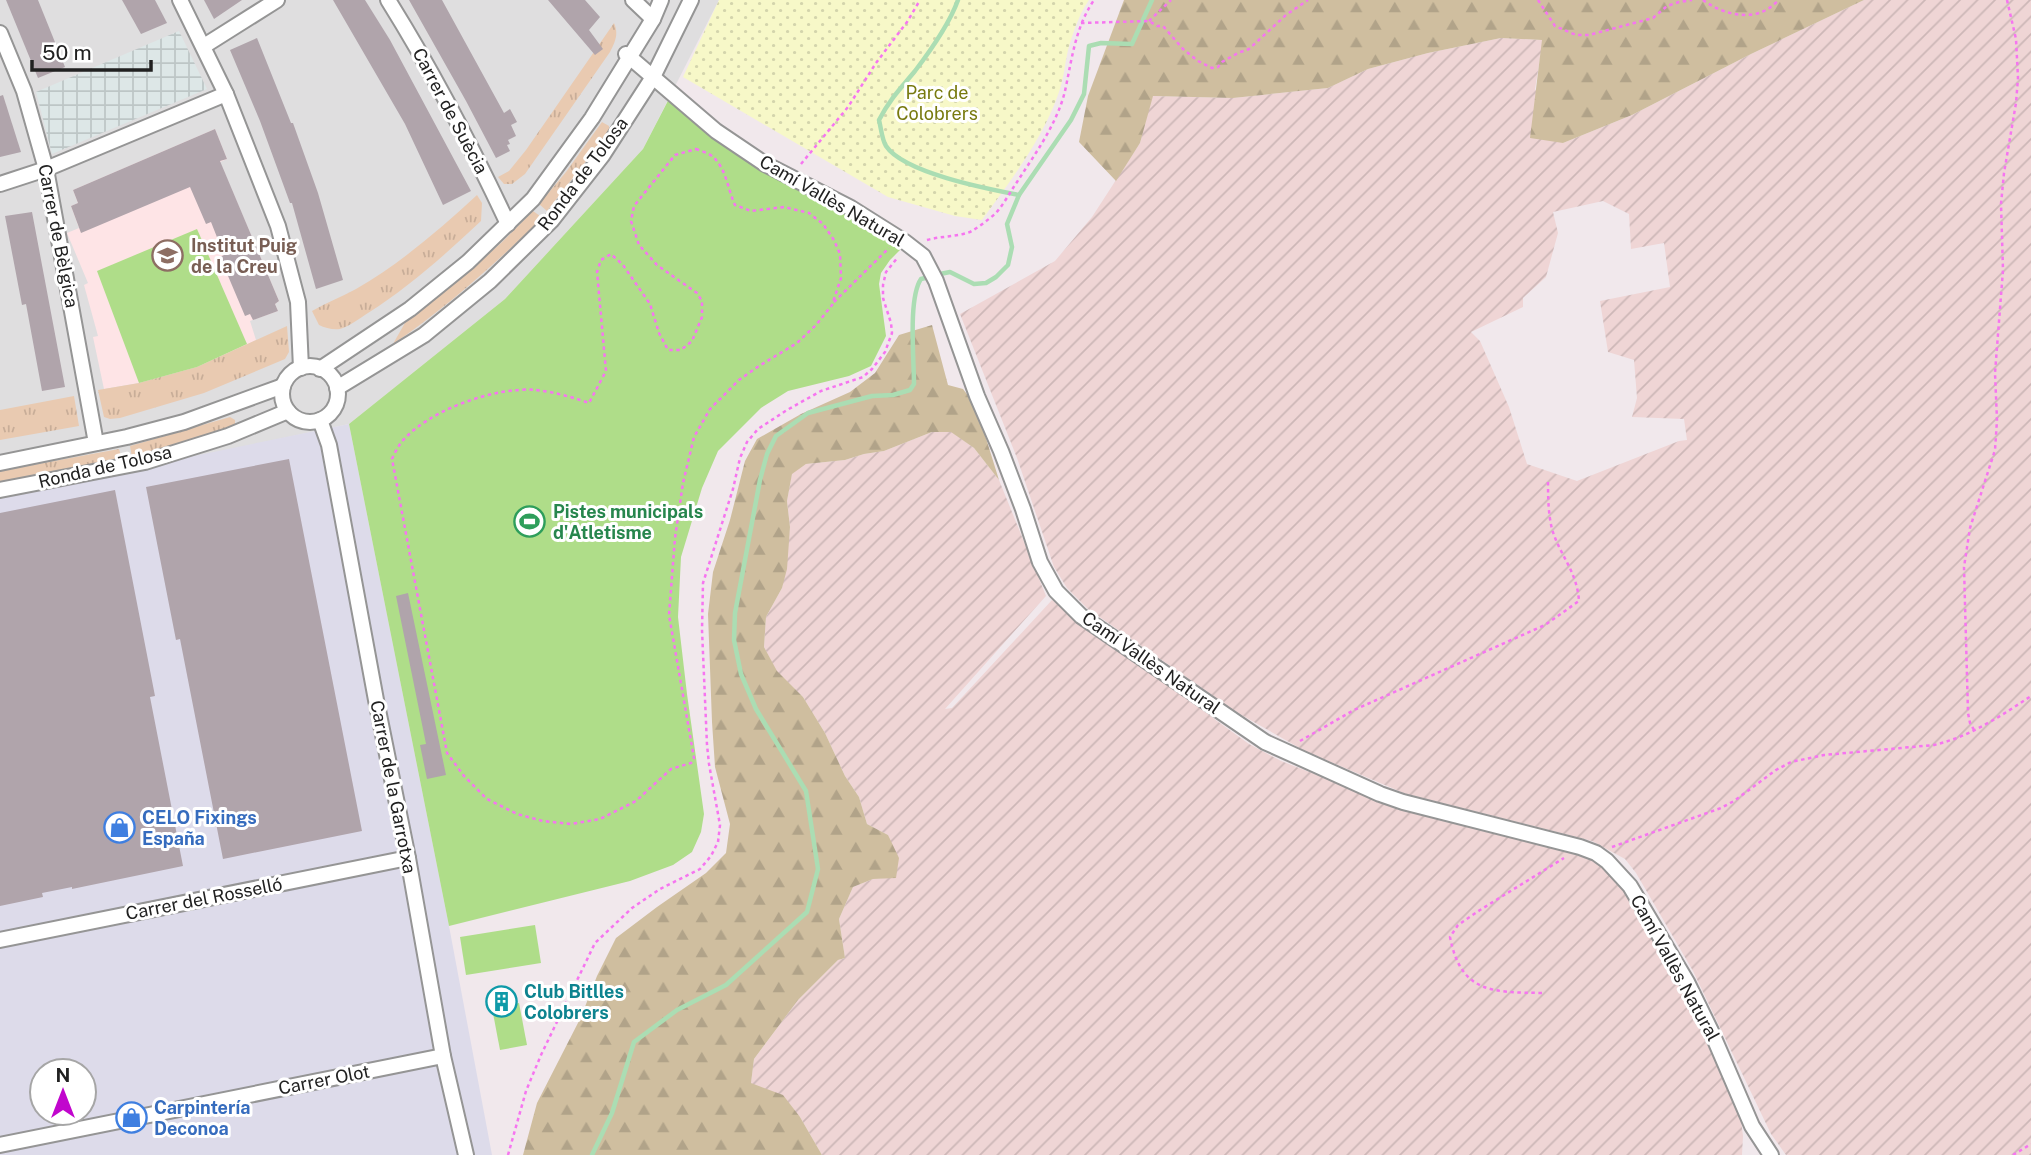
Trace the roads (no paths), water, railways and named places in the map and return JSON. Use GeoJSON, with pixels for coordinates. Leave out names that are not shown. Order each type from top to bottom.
{"type":"FeatureCollection","features":[{"type":"Feature","properties":{"kind":"street"},"geometry":{"type":"LineString","coordinates":[[180,0],[226,94],[278,226],[298,302],[301,368]]}},
{"type":"Feature","properties":{"kind":"street"},"geometry":{"type":"LineString","coordinates":[[204,46],[277,0]]}},
{"type":"Feature","properties":{"kind":"street","name":"Carrer de Suècia"},"geometry":{"type":"LineString","coordinates":[[388,0],[465,135],[508,224]]}},
{"type":"Feature","properties":{"kind":"street"},"geometry":{"type":"LineString","coordinates":[[634,0],[653,19]]}},
{"type":"Feature","properties":{"kind":"street","name":"Ronda de Tolosa"},"geometry":{"type":"LineString","coordinates":[[320,369],[410,309],[468,262],[533,199],[592,118],[628,55],[653,19],[661,0]]}},
{"type":"Feature","properties":{"kind":"street","name":"Ronda de Tolosa"},"geometry":{"type":"LineString","coordinates":[[337,388],[424,335],[491,281],[552,220],[602,156],[653,77],[691,0]]}},
{"type":"Feature","properties":{"kind":"street","name":"Carrer de Bèlgica"},"geometry":{"type":"LineString","coordinates":[[0,33],[24,91],[47,169],[96,443]]}},
{"type":"Feature","properties":{"kind":"street"},"geometry":{"type":"LineString","coordinates":[[628,55],[653,77]]}},
{"type":"Feature","properties":{"kind":"street","name":"Camí Vallès Natural"},"geometry":{"type":"LineString","coordinates":[[653,77],[716,131],[765,164],[851,208],[923,256],[936,281],[972,384],[1023,509],[1040,562],[1056,591],[1081,616],[1248,731],[1282,751],[1380,794],[1580,847],[1607,861],[1630,886],[1681,971],[1711,1031],[1752,1126],[1771,1155]]}},
{"type":"Feature","properties":{"kind":"street"},"geometry":{"type":"LineString","coordinates":[[0,184],[47,169],[226,94]]}},
{"type":"Feature","properties":{"kind":"street"},"geometry":{"type":"LineString","coordinates":[[307,366],[328,373],[337,388],[332,410],[320,420],[311,422],[294,418],[283,404],[283,386],[293,372],[307,366]]}},
{"type":"Feature","properties":{"kind":"street","name":"Ronda de Tolosa"},"geometry":{"type":"LineString","coordinates":[[0,463],[127,437],[184,422],[283,386]]}},
{"type":"Feature","properties":{"kind":"street","name":"Ronda de Tolosa"},"geometry":{"type":"LineString","coordinates":[[0,490],[145,462],[240,431],[288,411]]}},
{"type":"Feature","properties":{"kind":"street","name":"Carrer de la Garrotxa"},"geometry":{"type":"LineString","coordinates":[[320,420],[329,445],[443,1056],[466,1155]]}},
{"type":"Feature","properties":{"kind":"street","name":"Carrer del Rosselló"},"geometry":{"type":"LineString","coordinates":[[0,940],[408,858]]}},
{"type":"Feature","properties":{"kind":"street","name":"Carrer Olot"},"geometry":{"type":"LineString","coordinates":[[0,1144],[443,1056]]}},
{"type":"Feature","properties":{"kind":"waterway"},"geometry":{"type":"LineString","coordinates":[[958,0],[939,37],[879,120],[884,141],[896,156],[928,172],[1019,195]]}},
{"type":"Feature","properties":{"kind":"waterway"},"geometry":{"type":"LineString","coordinates":[[940,274],[950,272],[974,284],[986,283],[1008,265],[1012,247],[1007,224],[1019,195],[1071,120],[1084,94],[1089,46],[1101,43],[1132,44],[1152,0]]}},
{"type":"Feature","properties":{"kind":"waterway"},"geometry":{"type":"LineString","coordinates":[[592,1155],[612,1113],[634,1042],[677,1010],[726,985],[807,912],[818,869],[806,791],[756,709],[741,674],[734,640],[735,613],[760,480],[767,454],[776,436],[808,413],[872,396],[893,395],[910,390],[914,384],[914,300],[921,279],[929,277]]}},
{"type":"Feature","properties":{"kind":"place","name":"Institut Puig de la Creu"},"geometry":{"type":"Point","coordinates":[168,256]}},
{"type":"Feature","properties":{"kind":"place","name":"Pistes municipals d'Atletisme"},"geometry":{"type":"Point","coordinates":[530,522]}},
{"type":"Feature","properties":{"kind":"place","name":"CELO Fixings España"},"geometry":{"type":"Point","coordinates":[119,828]}},
{"type":"Feature","properties":{"kind":"place","name":"Club Bitlles Colobrers"},"geometry":{"type":"Point","coordinates":[501,1002]}},
{"type":"Feature","properties":{"kind":"place","name":"Carpintería Deconoa"},"geometry":{"type":"Point","coordinates":[131,1118]}},
{"type":"Feature","properties":{"kind":"park label","name":"Parc de Colobrers"},"geometry":{"type":"Point","coordinates":[937,103]}}]}
